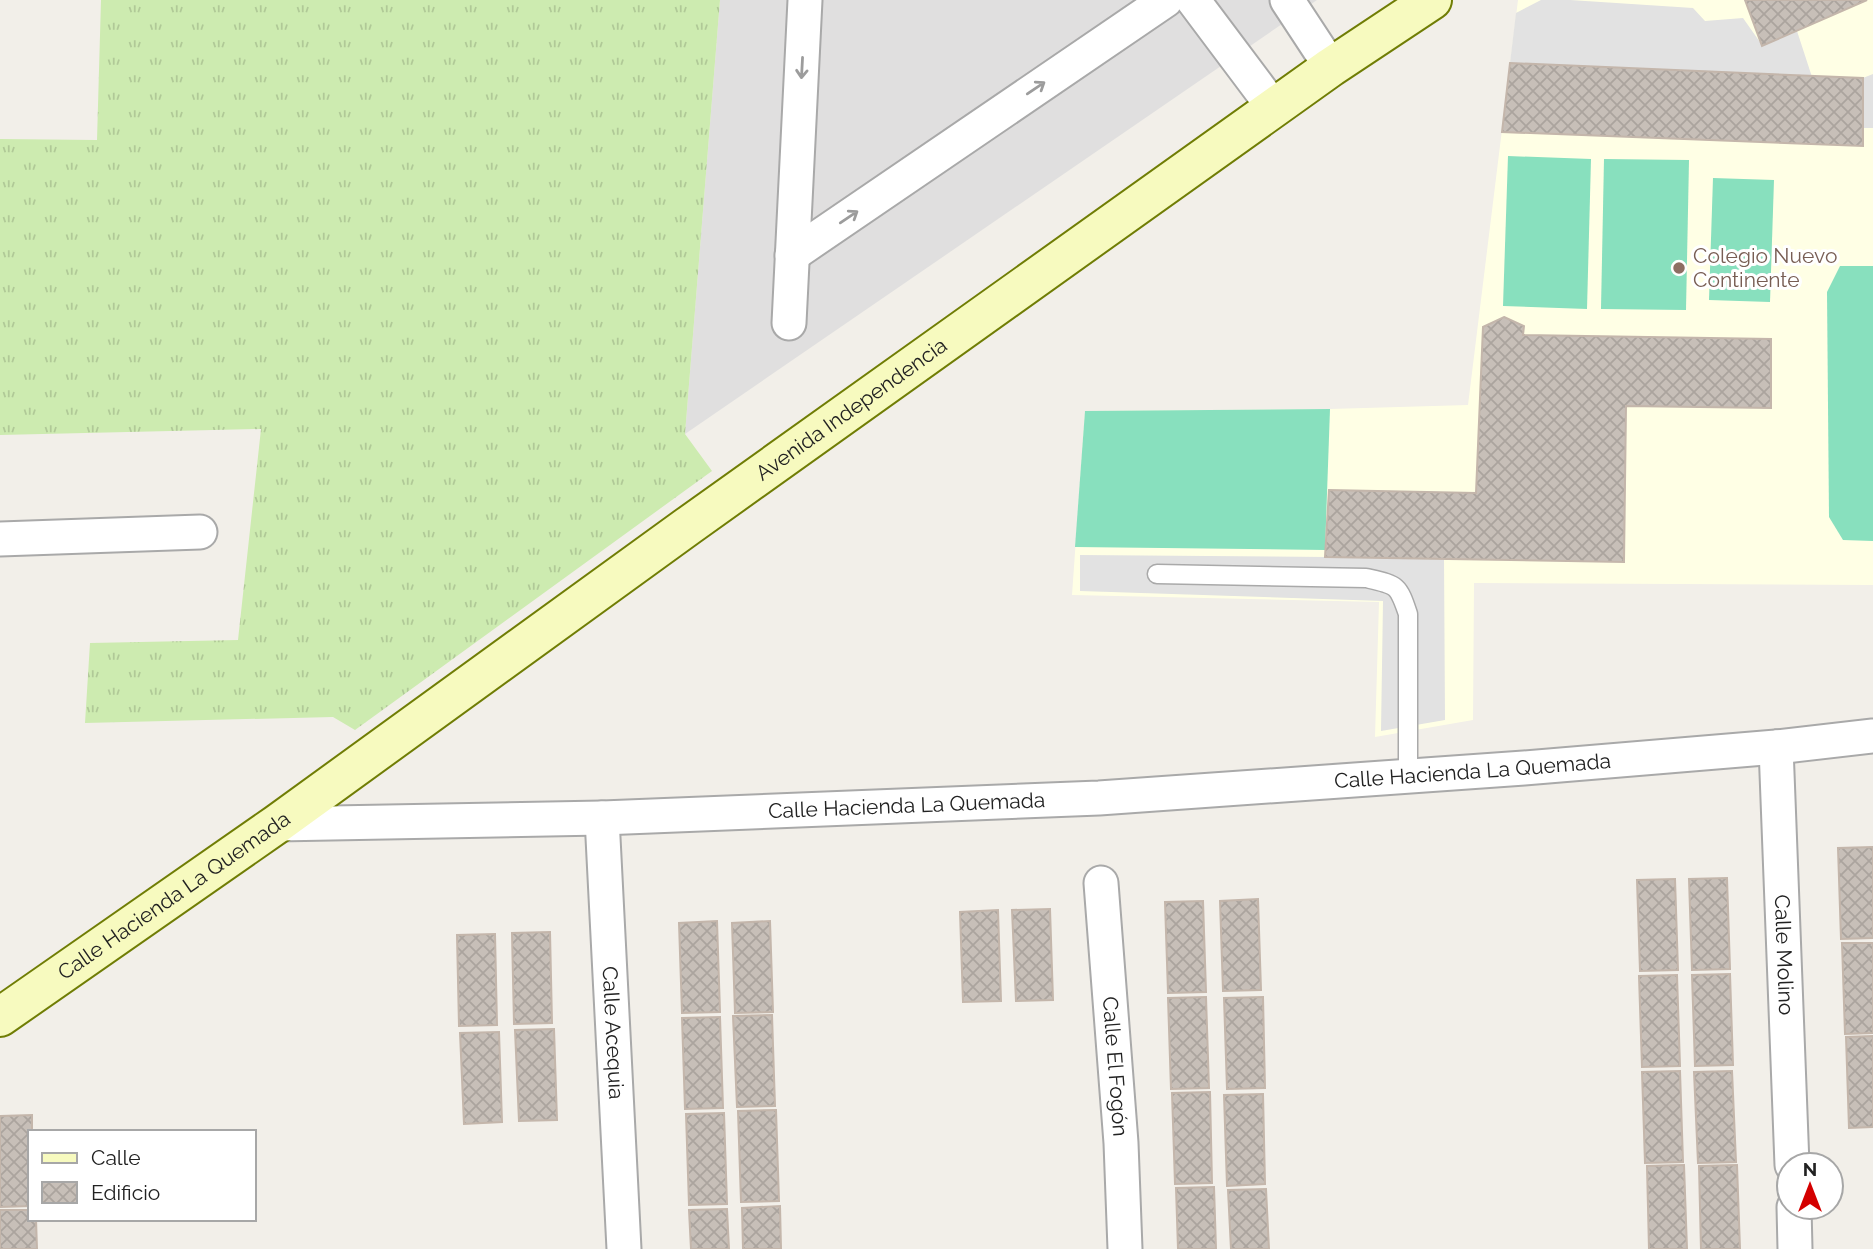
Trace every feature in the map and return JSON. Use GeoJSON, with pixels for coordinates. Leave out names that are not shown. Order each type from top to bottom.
{"type":"FeatureCollection","features":[{"type":"Feature","properties":{"kind":"street"},"geometry":{"type":"LineString","coordinates":[[789,323],[805,0]]}},
{"type":"Feature","properties":{"kind":"street"},"geometry":{"type":"LineString","coordinates":[[792,255],[1166,0]]}},
{"type":"Feature","properties":{"kind":"street"},"geometry":{"type":"LineString","coordinates":[[1193,0],[1274,108]]}},
{"type":"Feature","properties":{"kind":"street"},"geometry":{"type":"LineString","coordinates":[[1287,0],[1331,67]]}},
{"type":"Feature","properties":{"kind":"street","name":"Avenida Independencia"},"geometry":{"type":"LineString","coordinates":[[277,824],[710,510],[1331,67],[1432,0]]}},
{"type":"Feature","properties":{"kind":"street"},"geometry":{"type":"LineString","coordinates":[[0,539],[200,532]]}},
{"type":"Feature","properties":{"kind":"street","name":"Calle Hacienda La Quemada"},"geometry":{"type":"LineString","coordinates":[[0,1017],[277,824],[602,818],[1099,798],[1776,747],[1873,736]]}},
{"type":"Feature","properties":{"kind":"street","name":"Calle Molino"},"geometry":{"type":"LineString","coordinates":[[1776,747],[1791,1151]]}},
{"type":"Feature","properties":{"kind":"street","name":"Calle Acequia"},"geometry":{"type":"LineString","coordinates":[[602,818],[625,1249]]}},
{"type":"Feature","properties":{"kind":"street","name":"Calle El Fogón"},"geometry":{"type":"LineString","coordinates":[[1101,883],[1121,1143],[1125,1249]]}},
{"type":"Feature","properties":{"kind":"street"},"geometry":{"type":"LineString","coordinates":[[1794,1221],[1795,1249]]}},
{"type":"Feature","properties":{"kind":"lane"},"geometry":{"type":"LineString","coordinates":[[1157,575],[1367,578],[1393,584],[1402,594],[1408,614],[1408,776]]}},
{"type":"Feature","properties":{"kind":"shaded area"},"geometry":{"type":"Polygon","coordinates":[[[720,0],[1317,0],[685,434],[720,0]]]}},
{"type":"Feature","properties":{"kind":"shaded area","name":"Colegio Nuevo Continente"},"geometry":{"type":"Polygon","coordinates":[[[1518,0],[1873,0],[1873,585],[1474,583],[1473,720],[1375,737],[1379,602],[1072,595],[1085,411],[1468,405],[1518,0]]]}},
{"type":"Feature","properties":{"kind":"shaded area"},"geometry":{"type":"Polygon","coordinates":[[[1541,0],[1693,8],[1705,21],[1743,18],[1762,45],[1797,31],[1812,77],[1510,63],[1516,13],[1541,0]]]}},
{"type":"Feature","properties":{"kind":"shaded area"},"geometry":{"type":"Polygon","coordinates":[[[1873,74],[1873,128],[1863,128],[1863,78],[1873,74]]]}},
{"type":"Feature","properties":{"kind":"shaded area"},"geometry":{"type":"Polygon","coordinates":[[[1080,555],[1444,558],[1445,720],[1381,731],[1383,601],[1080,591],[1080,555]]]}},
{"type":"Feature","properties":{"kind":"green space"},"geometry":{"type":"Polygon","coordinates":[[[101,0],[720,0],[685,434],[712,471],[355,730],[333,717],[85,723],[90,643],[238,640],[261,429],[0,435],[0,139],[97,140],[101,0]]]}},
{"type":"Feature","properties":{"kind":"green space"},"geometry":{"type":"Polygon","coordinates":[[[1508,156],[1591,159],[1587,309],[1503,306],[1508,156]]]}},
{"type":"Feature","properties":{"kind":"green space"},"geometry":{"type":"Polygon","coordinates":[[[1604,159],[1689,160],[1686,310],[1601,309],[1604,159]]]}},
{"type":"Feature","properties":{"kind":"green space"},"geometry":{"type":"Polygon","coordinates":[[[1713,178],[1774,180],[1770,302],[1709,300],[1713,178]]]}},
{"type":"Feature","properties":{"kind":"green space"},"geometry":{"type":"Polygon","coordinates":[[[1840,266],[1873,266],[1873,541],[1843,540],[1829,517],[1827,292],[1840,266]]]}},
{"type":"Feature","properties":{"kind":"green space"},"geometry":{"type":"Polygon","coordinates":[[[1330,409],[1325,550],[1075,547],[1085,411],[1330,409]]]}},
{"type":"Feature","properties":{"kind":"building"},"geometry":{"type":"Polygon","coordinates":[[[1745,0],[1867,0],[1762,46],[1745,0]]]}},
{"type":"Feature","properties":{"kind":"building"},"geometry":{"type":"Polygon","coordinates":[[[1510,63],[1863,78],[1863,146],[1502,132],[1510,63]]]}},
{"type":"Feature","properties":{"kind":"building"},"geometry":{"type":"Polygon","coordinates":[[[1504,317],[1524,326],[1523,335],[1771,339],[1771,408],[1626,406],[1624,562],[1325,557],[1329,490],[1476,493],[1483,327],[1504,317]]]}},
{"type":"Feature","properties":{"kind":"building"},"geometry":{"type":"Polygon","coordinates":[[[1873,847],[1873,938],[1841,939],[1838,848],[1873,847]]]}},
{"type":"Feature","properties":{"kind":"building"},"geometry":{"type":"Polygon","coordinates":[[[1727,878],[1730,969],[1692,970],[1689,879],[1727,878]]]}},
{"type":"Feature","properties":{"kind":"building"},"geometry":{"type":"Polygon","coordinates":[[[1675,879],[1678,970],[1640,971],[1637,880],[1675,879]]]}},
{"type":"Feature","properties":{"kind":"building"},"geometry":{"type":"Polygon","coordinates":[[[1258,899],[1261,990],[1223,991],[1220,901],[1258,899]]]}},
{"type":"Feature","properties":{"kind":"building"},"geometry":{"type":"Polygon","coordinates":[[[1203,901],[1206,992],[1168,993],[1165,902],[1203,901]]]}},
{"type":"Feature","properties":{"kind":"building"},"geometry":{"type":"Polygon","coordinates":[[[1050,909],[1053,1000],[1016,1001],[1012,910],[1050,909]]]}},
{"type":"Feature","properties":{"kind":"building"},"geometry":{"type":"Polygon","coordinates":[[[998,910],[1001,1001],[963,1002],[960,912],[998,910]]]}},
{"type":"Feature","properties":{"kind":"building"},"geometry":{"type":"Polygon","coordinates":[[[717,921],[720,1012],[682,1013],[679,923],[717,921]]]}},
{"type":"Feature","properties":{"kind":"building"},"geometry":{"type":"Polygon","coordinates":[[[770,921],[773,1012],[735,1013],[732,923],[770,921]]]}},
{"type":"Feature","properties":{"kind":"building"},"geometry":{"type":"Polygon","coordinates":[[[550,932],[552,1023],[514,1024],[512,933],[550,932]]]}},
{"type":"Feature","properties":{"kind":"building"},"geometry":{"type":"Polygon","coordinates":[[[495,934],[497,1025],[459,1026],[457,935],[495,934]]]}},
{"type":"Feature","properties":{"kind":"building"},"geometry":{"type":"Polygon","coordinates":[[[1842,943],[1873,943],[1873,1033],[1845,1034],[1842,943]]]}},
{"type":"Feature","properties":{"kind":"building"},"geometry":{"type":"Polygon","coordinates":[[[1730,974],[1733,1065],[1695,1066],[1692,975],[1730,974]]]}},
{"type":"Feature","properties":{"kind":"building"},"geometry":{"type":"Polygon","coordinates":[[[1677,975],[1680,1066],[1642,1067],[1639,976],[1677,975]]]}},
{"type":"Feature","properties":{"kind":"building"},"geometry":{"type":"Polygon","coordinates":[[[1206,997],[1209,1088],[1171,1089],[1168,998],[1206,997]]]}},
{"type":"Feature","properties":{"kind":"building"},"geometry":{"type":"Polygon","coordinates":[[[1263,997],[1265,1088],[1227,1089],[1224,998],[1263,997]]]}},
{"type":"Feature","properties":{"kind":"building"},"geometry":{"type":"Polygon","coordinates":[[[772,1015],[775,1106],[737,1107],[733,1016],[772,1015]]]}},
{"type":"Feature","properties":{"kind":"building"},"geometry":{"type":"Polygon","coordinates":[[[720,1017],[723,1108],[685,1109],[682,1018],[720,1017]]]}},
{"type":"Feature","properties":{"kind":"building"},"geometry":{"type":"Polygon","coordinates":[[[554,1029],[557,1120],[519,1121],[515,1030],[554,1029]]]}},
{"type":"Feature","properties":{"kind":"building"},"geometry":{"type":"Polygon","coordinates":[[[499,1032],[502,1122],[464,1124],[460,1033],[499,1032]]]}},
{"type":"Feature","properties":{"kind":"building"},"geometry":{"type":"Polygon","coordinates":[[[1873,1036],[1873,1127],[1849,1128],[1846,1037],[1873,1036]]]}},
{"type":"Feature","properties":{"kind":"building"},"geometry":{"type":"Polygon","coordinates":[[[1680,1071],[1683,1162],[1645,1163],[1642,1072],[1680,1071]]]}},
{"type":"Feature","properties":{"kind":"building"},"geometry":{"type":"Polygon","coordinates":[[[1732,1071],[1736,1162],[1698,1163],[1694,1072],[1732,1071]]]}},
{"type":"Feature","properties":{"kind":"building"},"geometry":{"type":"Polygon","coordinates":[[[1210,1092],[1212,1183],[1175,1184],[1172,1093],[1210,1092]]]}},
{"type":"Feature","properties":{"kind":"building"},"geometry":{"type":"Polygon","coordinates":[[[1263,1094],[1265,1184],[1227,1186],[1224,1095],[1263,1094]]]}},
{"type":"Feature","properties":{"kind":"building"},"geometry":{"type":"Polygon","coordinates":[[[776,1110],[779,1201],[741,1202],[738,1111],[776,1110]]]}},
{"type":"Feature","properties":{"kind":"building"},"geometry":{"type":"Polygon","coordinates":[[[724,1113],[727,1204],[689,1205],[686,1114],[724,1113]]]}},
{"type":"Feature","properties":{"kind":"building"},"geometry":{"type":"Polygon","coordinates":[[[32,1115],[32,1130],[28,1130],[28,1206],[0,1207],[0,1116],[32,1115]]]}},
{"type":"Feature","properties":{"kind":"building"},"geometry":{"type":"Polygon","coordinates":[[[1684,1165],[1687,1249],[1649,1249],[1647,1166],[1684,1165]]]}},
{"type":"Feature","properties":{"kind":"building"},"geometry":{"type":"Polygon","coordinates":[[[1737,1165],[1740,1249],[1701,1249],[1699,1166],[1737,1165]]]}},
{"type":"Feature","properties":{"kind":"building"},"geometry":{"type":"Polygon","coordinates":[[[1214,1187],[1216,1249],[1178,1249],[1176,1188],[1214,1187]]]}},
{"type":"Feature","properties":{"kind":"building"},"geometry":{"type":"Polygon","coordinates":[[[1266,1189],[1269,1249],[1231,1249],[1228,1190],[1266,1189]]]}},
{"type":"Feature","properties":{"kind":"building"},"geometry":{"type":"Polygon","coordinates":[[[780,1206],[781,1249],[743,1249],[742,1208],[780,1206]]]}},
{"type":"Feature","properties":{"kind":"building"},"geometry":{"type":"Polygon","coordinates":[[[727,1209],[729,1249],[691,1249],[689,1210],[727,1209]]]}},
{"type":"Feature","properties":{"kind":"building"},"geometry":{"type":"Polygon","coordinates":[[[0,1210],[28,1210],[28,1221],[36,1221],[37,1249],[0,1249],[0,1210]]]}},
{"type":"Feature","properties":{"kind":"place","name":"Colegio Nuevo Continente"},"geometry":{"type":"Point","coordinates":[1679,268]}}]}
